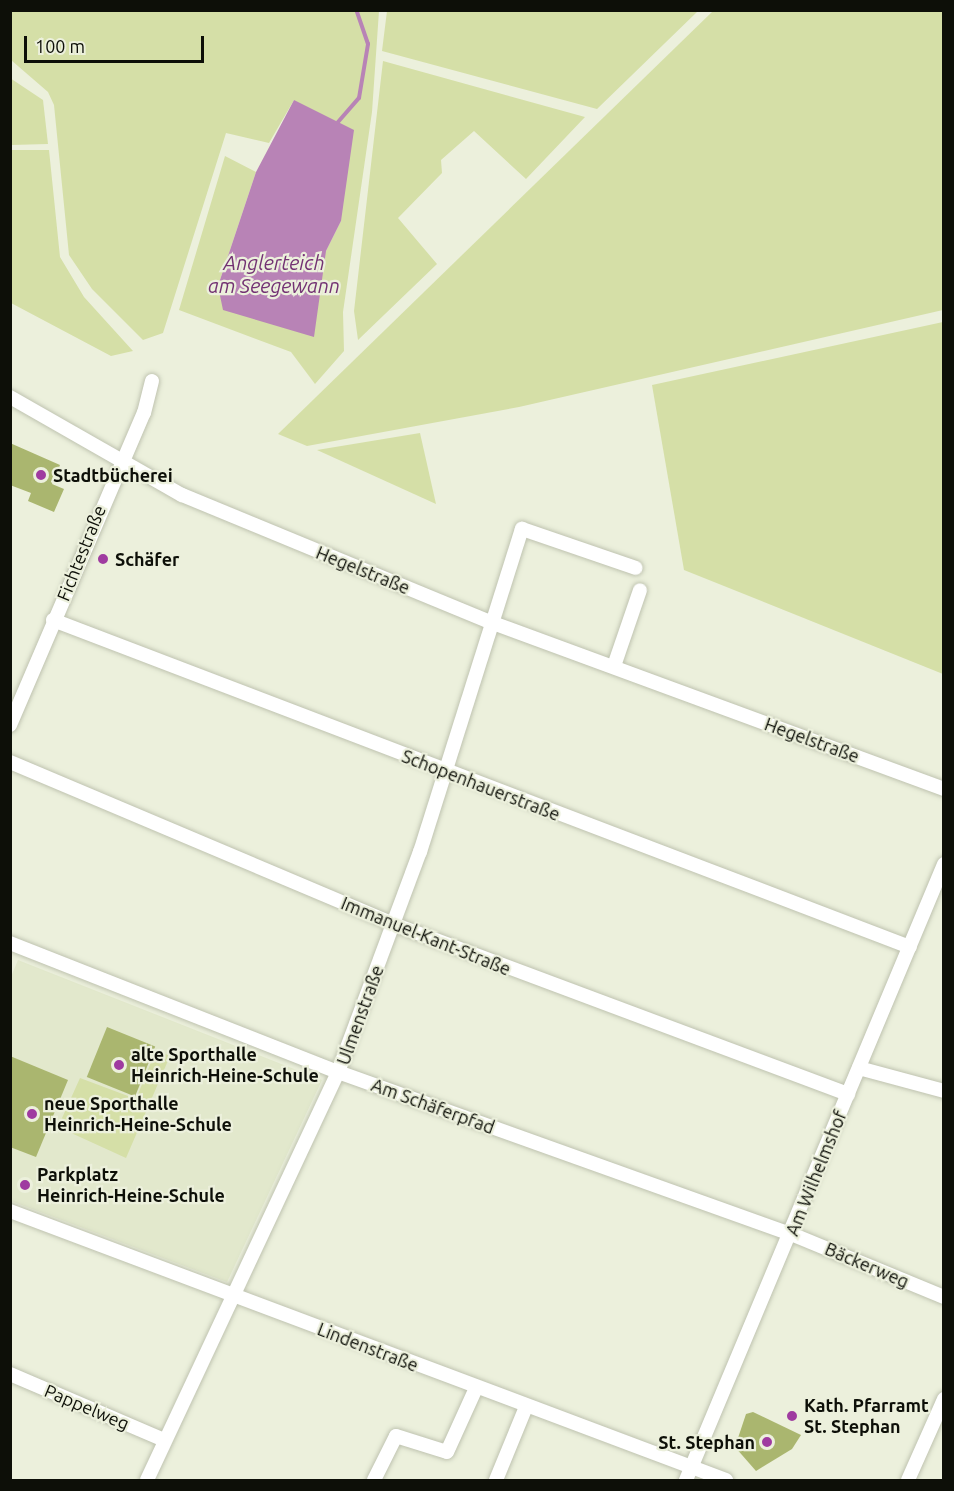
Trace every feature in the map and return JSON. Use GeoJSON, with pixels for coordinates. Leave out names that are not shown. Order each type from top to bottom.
{"type":"FeatureCollection","features":[{"type":"Feature","properties":{"kind":"street","name":"Fichtestraße"},"geometry":{"type":"LineString","coordinates":[[10,725],[120,458],[144,413],[152,381]]}},
{"type":"Feature","properties":{"kind":"street","name":"Hegelstraße"},"geometry":{"type":"LineString","coordinates":[[10,397],[182,495],[493,623],[944,789]]}},
{"type":"Feature","properties":{"kind":"street","name":"Ulmenstraße"},"geometry":{"type":"LineString","coordinates":[[147,1480],[339,1072],[446,773],[522,530],[636,568]]}},
{"type":"Feature","properties":{"kind":"street"},"geometry":{"type":"LineString","coordinates":[[614,666],[640,591]]}},
{"type":"Feature","properties":{"kind":"street","name":"Schopenhauerstraße"},"geometry":{"type":"LineString","coordinates":[[53,620],[446,773],[910,947]]}},
{"type":"Feature","properties":{"kind":"street","name":"Immanuel-Kant-Straße"},"geometry":{"type":"LineString","coordinates":[[10,762],[393,924],[848,1094]]}},
{"type":"Feature","properties":{"kind":"street","name":"Am Wilhelmshof"},"geometry":{"type":"LineString","coordinates":[[686,1480],[791,1234],[944,864]]}},
{"type":"Feature","properties":{"kind":"street","name":"Am Schäferpfad"},"geometry":{"type":"LineString","coordinates":[[10,943],[339,1072],[791,1234]]}},
{"type":"Feature","properties":{"kind":"street"},"geometry":{"type":"LineString","coordinates":[[859,1068],[944,1091]]}},
{"type":"Feature","properties":{"kind":"street","name":"Lindenstraße"},"geometry":{"type":"LineString","coordinates":[[10,1211],[526,1407],[726,1480]]}},
{"type":"Feature","properties":{"kind":"street","name":"Bäckerweg"},"geometry":{"type":"LineString","coordinates":[[791,1234],[944,1297]]}},
{"type":"Feature","properties":{"kind":"street","name":"Pappelweg"},"geometry":{"type":"LineString","coordinates":[[10,1374],[164,1440]]}},
{"type":"Feature","properties":{"kind":"street"},"geometry":{"type":"LineString","coordinates":[[374,1480],[396,1436],[447,1452],[476,1388]]}},
{"type":"Feature","properties":{"kind":"street"},"geometry":{"type":"LineString","coordinates":[[908,1480],[944,1399]]}},
{"type":"Feature","properties":{"kind":"street"},"geometry":{"type":"LineString","coordinates":[[496,1480],[526,1407]]}},
{"type":"Feature","properties":{"kind":"shaded area"},"geometry":{"type":"Polygon","coordinates":[[[18,960],[322,1080],[227,1282],[11,1201],[10,979],[18,960]]]}},
{"type":"Feature","properties":{"kind":"green space"},"geometry":{"type":"Polygon","coordinates":[[[387,10],[698,11],[597,109],[382,51],[387,10]]]}},
{"type":"Feature","properties":{"kind":"green space"},"geometry":{"type":"Polygon","coordinates":[[[10,11],[379,11],[372,112],[343,312],[344,351],[315,384],[291,352],[179,310],[225,156],[256,172],[218,286],[326,251],[341,221],[294,100],[269,143],[226,133],[163,333],[143,340],[92,289],[69,255],[54,105],[48,92],[11,60],[10,11]]]}},
{"type":"Feature","properties":{"kind":"green space"},"geometry":{"type":"Polygon","coordinates":[[[713,11],[943,11],[943,310],[519,407],[307,446],[278,434],[713,11]]]}},
{"type":"Feature","properties":{"kind":"green space"},"geometry":{"type":"Polygon","coordinates":[[[383,61],[585,117],[526,179],[474,131],[441,160],[442,173],[398,218],[437,264],[358,340],[354,311],[383,61]]]}},
{"type":"Feature","properties":{"kind":"green space"},"geometry":{"type":"Polygon","coordinates":[[[10,78],[43,100],[48,144],[11,145],[10,78]]]}},
{"type":"Feature","properties":{"kind":"green space"},"geometry":{"type":"Polygon","coordinates":[[[11,150],[49,150],[60,257],[84,297],[133,351],[111,356],[11,303],[11,150]]]}},
{"type":"Feature","properties":{"kind":"green space"},"geometry":{"type":"Polygon","coordinates":[[[943,322],[943,674],[684,570],[652,385],[943,322]]]}},
{"type":"Feature","properties":{"kind":"green space"},"geometry":{"type":"Polygon","coordinates":[[[420,433],[436,504],[317,450],[420,433]]]}},
{"type":"Feature","properties":{"kind":"green space"},"geometry":{"type":"Polygon","coordinates":[[[156,1050],[170,1056],[126,1158],[58,1127],[80,1078],[136,1099],[156,1050]]]}},
{"type":"Feature","properties":{"kind":"water","name":"Anglerteich am Seegewann"},"geometry":{"type":"Polygon","coordinates":[[[294,100],[354,130],[341,221],[326,251],[314,337],[223,310],[218,286],[256,172],[294,100]]]}},
{"type":"Feature","properties":{"kind":"building","name":"Stadtbücherei"},"geometry":{"type":"Polygon","coordinates":[[[10,443],[60,465],[52,484],[64,489],[54,512],[28,501],[31,493],[10,485],[10,443]]]}},
{"type":"Feature","properties":{"kind":"building","name":"alte Sporthalle Heinrich-Heine-Schule"},"geometry":{"type":"Polygon","coordinates":[[[107,1027],[155,1046],[135,1097],[87,1077],[107,1027]]]}},
{"type":"Feature","properties":{"kind":"building","name":"neue Sporthalle Heinrich-Heine-Schule"},"geometry":{"type":"Polygon","coordinates":[[[10,1056],[68,1080],[36,1157],[10,1147],[10,1056]]]}},
{"type":"Feature","properties":{"kind":"building","name":"St. Stephan"},"geometry":{"type":"Polygon","coordinates":[[[753,1412],[801,1435],[792,1449],[756,1471],[735,1447],[746,1414],[753,1412]]]}},
{"type":"Feature","properties":{"kind":"waterway"},"geometry":{"type":"LineString","coordinates":[[338,122],[359,98],[368,44],[356,10]]}},
{"type":"Feature","properties":{"kind":"place","name":"Stadtbücherei"},"geometry":{"type":"Point","coordinates":[41,475]}},
{"type":"Feature","properties":{"kind":"place","name":"Schäfer"},"geometry":{"type":"Point","coordinates":[103,559]}},
{"type":"Feature","properties":{"kind":"place","name":"alte Sporthalle Heinrich-Heine-Schule"},"geometry":{"type":"Point","coordinates":[119,1065]}},
{"type":"Feature","properties":{"kind":"place","name":"neue Sporthalle Heinrich-Heine-Schule"},"geometry":{"type":"Point","coordinates":[32,1114]}},
{"type":"Feature","properties":{"kind":"place","name":"Parkplatz Heinrich-Heine-Schule"},"geometry":{"type":"Point","coordinates":[25,1185]}},
{"type":"Feature","properties":{"kind":"place","name":"Kath. Pfarramt St. Stephan"},"geometry":{"type":"Point","coordinates":[792,1416]}},
{"type":"Feature","properties":{"kind":"place","name":"St. Stephan"},"geometry":{"type":"Point","coordinates":[767,1442]}}]}
